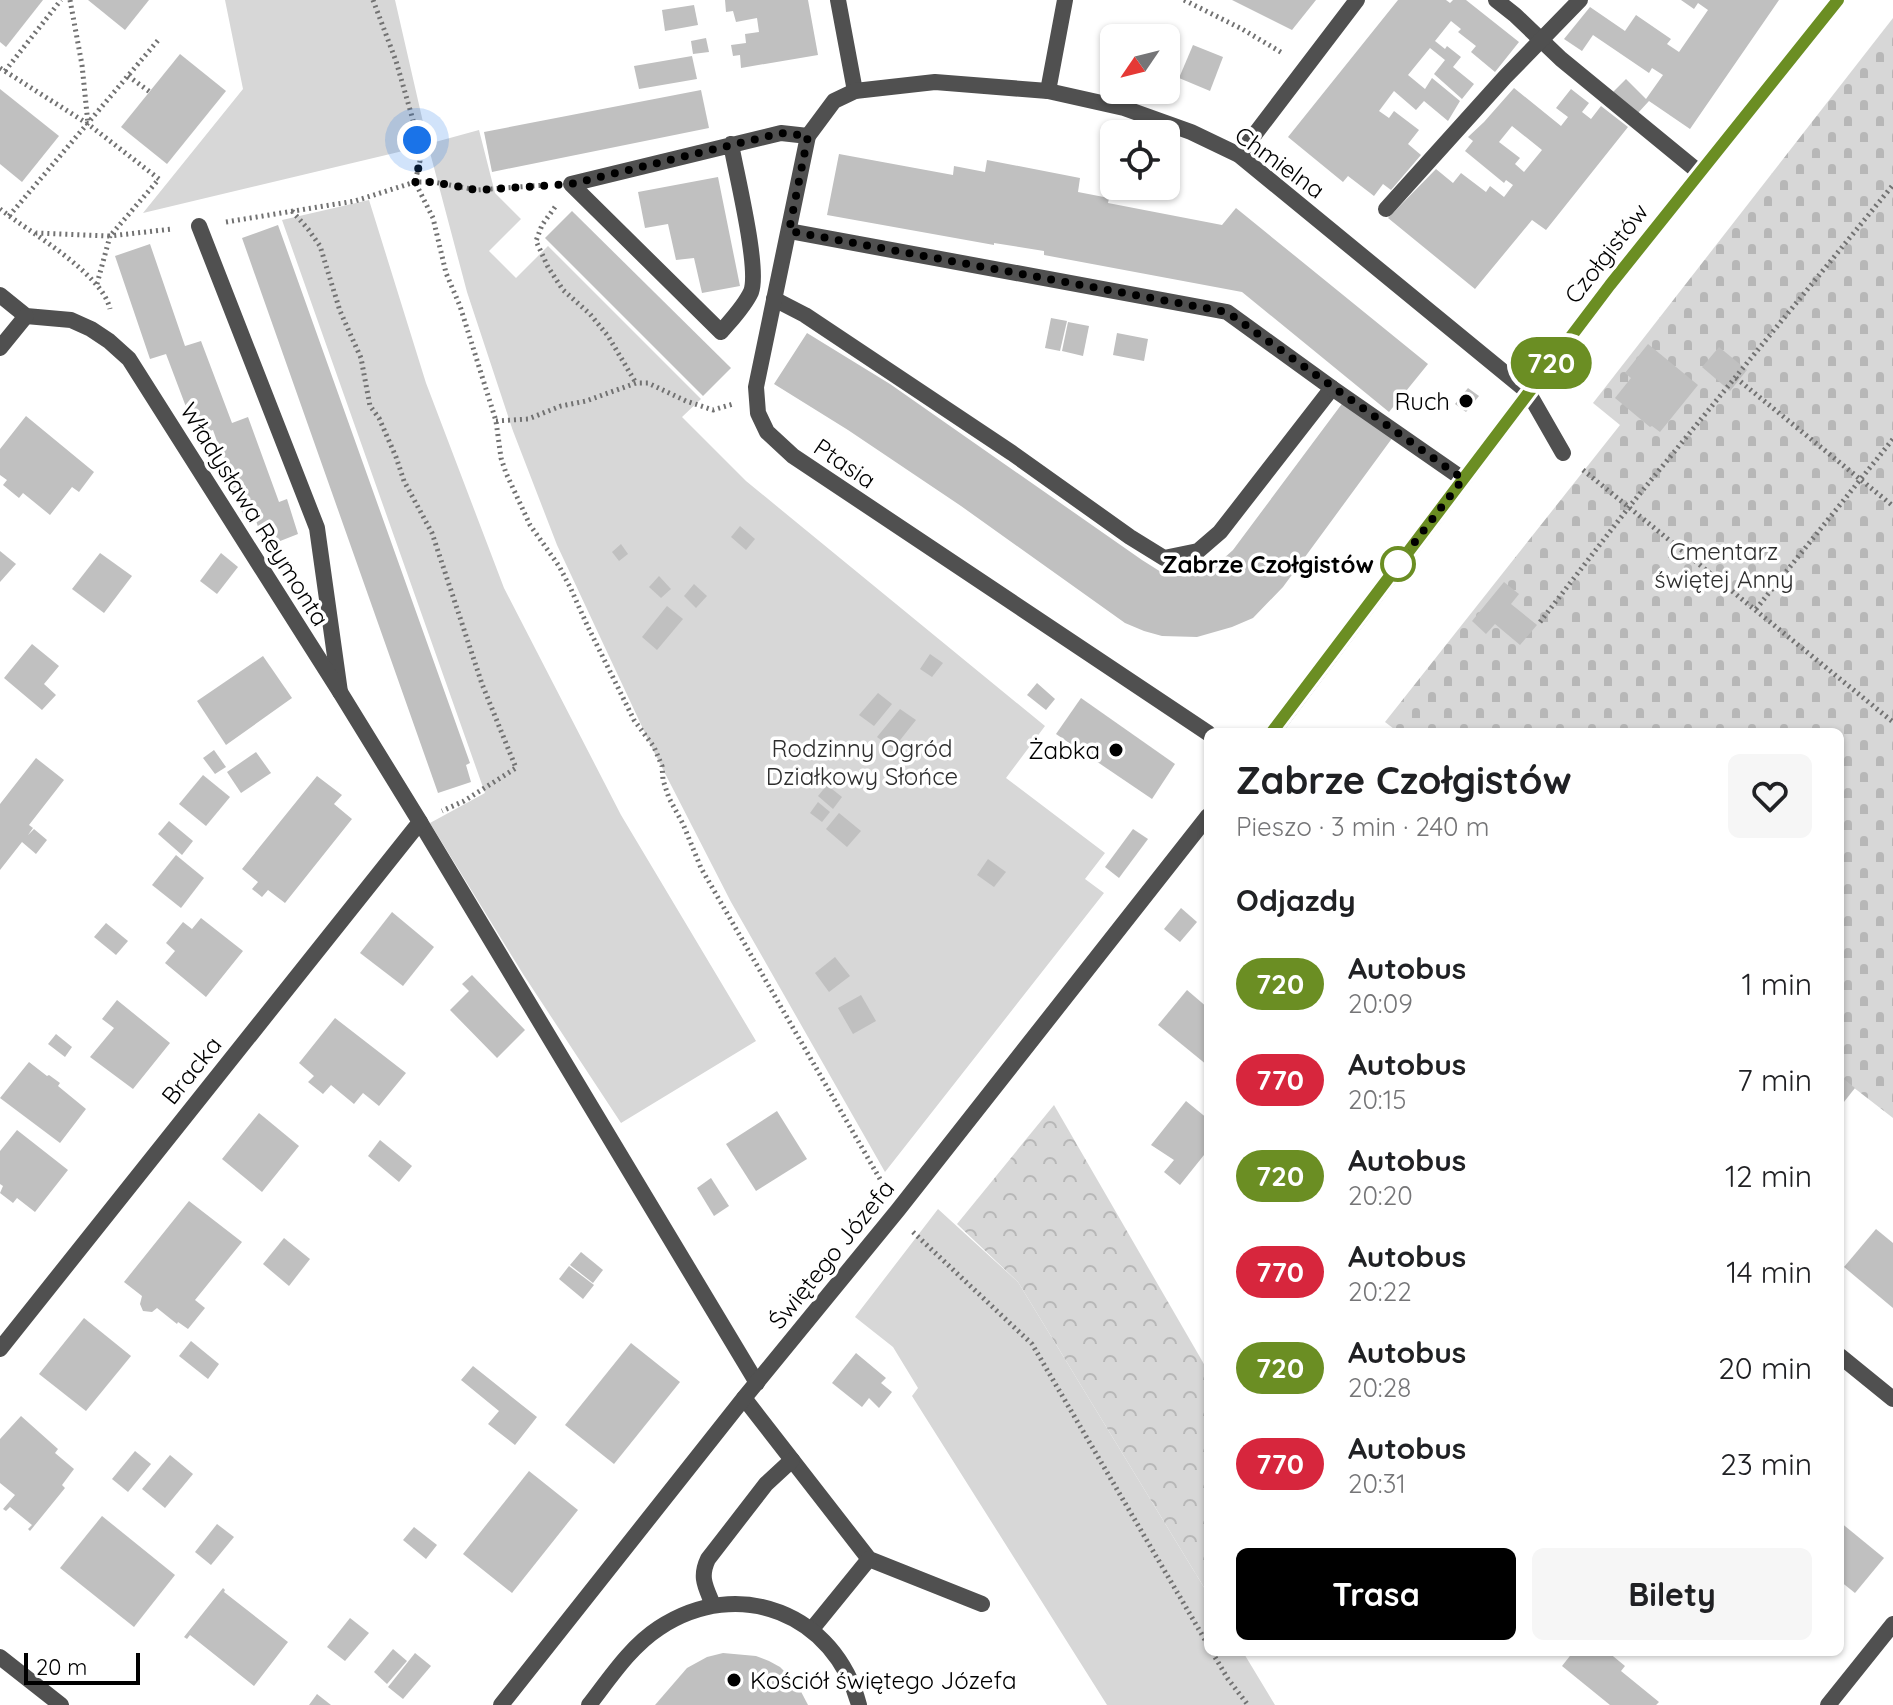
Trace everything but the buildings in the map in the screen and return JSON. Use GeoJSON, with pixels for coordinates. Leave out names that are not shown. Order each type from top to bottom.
{"type":"FeatureCollection","features":[{"type":"Feature","properties":{"kind":"street"},"geometry":{"type":"LineString","coordinates":[[838,0],[855,91]]}},
{"type":"Feature","properties":{"kind":"street"},"geometry":{"type":"LineString","coordinates":[[1048,91],[1065,0]]}},
{"type":"Feature","properties":{"kind":"street"},"geometry":{"type":"LineString","coordinates":[[1239,155],[1357,0]]}},
{"type":"Feature","properties":{"kind":"street"},"geometry":{"type":"LineString","coordinates":[[1496,0],[1561,59],[1700,173]]}},
{"type":"Feature","properties":{"kind":"street"},"geometry":{"type":"LineString","coordinates":[[1386,209],[1505,77],[1580,0]]}},
{"type":"Feature","properties":{"kind":"street","name":"Czołgistów"},"geometry":{"type":"LineString","coordinates":[[1276,728],[1610,285],[1838,0]]}},
{"type":"Feature","properties":{"kind":"street","name":"Chmielna"},"geometry":{"type":"LineString","coordinates":[[855,91],[935,82],[1048,91],[1124,108],[1191,132],[1239,155],[1528,392]]}},
{"type":"Feature","properties":{"kind":"street","name":"Ptasia"},"geometry":{"type":"LineString","coordinates":[[855,91],[834,101],[808,136],[756,387],[762,423],[767,432],[793,456],[1204,730]]}},
{"type":"Feature","properties":{"kind":"street"},"geometry":{"type":"LineString","coordinates":[[571,184],[781,133],[808,136]]}},
{"type":"Feature","properties":{"kind":"street"},"geometry":{"type":"LineString","coordinates":[[571,184],[721,332],[751,290],[753,266],[731,144]]}},
{"type":"Feature","properties":{"kind":"street"},"geometry":{"type":"LineString","coordinates":[[199,226],[317,528],[340,692]]}},
{"type":"Feature","properties":{"kind":"street"},"geometry":{"type":"LineString","coordinates":[[789,231],[1227,312],[1463,479]]}},
{"type":"Feature","properties":{"kind":"street"},"geometry":{"type":"LineString","coordinates":[[0,295],[26,316],[0,348]]}},
{"type":"Feature","properties":{"kind":"street"},"geometry":{"type":"LineString","coordinates":[[774,299],[805,315],[1164,558],[1198,551],[1220,532],[1332,388]]}},
{"type":"Feature","properties":{"kind":"street","name":"Władysława Reymonta"},"geometry":{"type":"LineString","coordinates":[[26,316],[71,320],[109,341],[129,359],[420,822],[757,1383]]}},
{"type":"Feature","properties":{"kind":"street"},"geometry":{"type":"LineString","coordinates":[[1528,392],[1563,453]]}},
{"type":"Feature","properties":{"kind":"street","name":"Bracka"},"geometry":{"type":"LineString","coordinates":[[0,1349],[420,822]]}},
{"type":"Feature","properties":{"kind":"street","name":"Świętego Józefa"},"geometry":{"type":"LineString","coordinates":[[501,1705],[744,1398],[1202,836]]}},
{"type":"Feature","properties":{"kind":"street"},"geometry":{"type":"LineString","coordinates":[[1844,1359],[1893,1399]]}},
{"type":"Feature","properties":{"kind":"street"},"geometry":{"type":"LineString","coordinates":[[744,1398],[869,1559],[982,1604]]}},
{"type":"Feature","properties":{"kind":"street"},"geometry":{"type":"LineString","coordinates":[[713,1605],[702,1570],[766,1484],[792,1460]]}},
{"type":"Feature","properties":{"kind":"street"},"geometry":{"type":"LineString","coordinates":[[812,1629],[869,1559]]}},
{"type":"Feature","properties":{"kind":"street"},"geometry":{"type":"LineString","coordinates":[[589,1705],[627,1656],[662,1625],[688,1612],[713,1605],[743,1603],[778,1611],[812,1629],[838,1657],[854,1686],[859,1705]]}},
{"type":"Feature","properties":{"kind":"street"},"geometry":{"type":"LineString","coordinates":[[1828,1705],[1893,1624]]}},
{"type":"Feature","properties":{"kind":"street"},"geometry":{"type":"LineString","coordinates":[[0,1657],[61,1705]]}},
{"type":"Feature","properties":{"kind":"path"},"geometry":{"type":"LineString","coordinates":[[61,0],[2,70],[88,124],[159,179],[110,236],[97,284]]}},
{"type":"Feature","properties":{"kind":"path"},"geometry":{"type":"LineString","coordinates":[[70,0],[82,65],[88,124]]}},
{"type":"Feature","properties":{"kind":"path"},"geometry":{"type":"LineString","coordinates":[[373,0],[396,61],[413,120],[420,161],[415,182],[433,218],[446,273],[460,306],[496,421],[506,473],[530,525],[559,566],[634,720],[654,747],[669,798],[701,868],[908,1227],[1032,1344],[1204,1638]]}},
{"type":"Feature","properties":{"kind":"path"},"geometry":{"type":"LineString","coordinates":[[1184,0],[1305,66]]}},
{"type":"Feature","properties":{"kind":"path"},"geometry":{"type":"LineString","coordinates":[[9,216],[160,38]]}},
{"type":"Feature","properties":{"kind":"path"},"geometry":{"type":"LineString","coordinates":[[128,76],[150,92]]}},
{"type":"Feature","properties":{"kind":"path"},"geometry":{"type":"LineString","coordinates":[[36,233],[110,236],[199,226],[355,201],[415,182],[477,190],[571,184]]}},
{"type":"Feature","properties":{"kind":"path"},"geometry":{"type":"LineString","coordinates":[[571,184],[542,225],[536,241],[563,290],[590,314],[608,336],[636,383]]}},
{"type":"Feature","properties":{"kind":"path"},"geometry":{"type":"LineString","coordinates":[[1540,622],[1629,507],[1893,185]]}},
{"type":"Feature","properties":{"kind":"path"},"geometry":{"type":"LineString","coordinates":[[0,209],[36,233],[97,284],[108,299],[113,325],[109,341]]}},
{"type":"Feature","properties":{"kind":"path"},"geometry":{"type":"LineString","coordinates":[[292,211],[320,246],[340,311],[361,358],[370,406],[379,418],[404,481],[432,533],[482,684],[516,768],[464,801],[420,822]]}},
{"type":"Feature","properties":{"kind":"path"},"geometry":{"type":"LineString","coordinates":[[1736,378],[1893,506]]}},
{"type":"Feature","properties":{"kind":"path"},"geometry":{"type":"LineString","coordinates":[[496,421],[528,419],[636,383],[648,383],[713,410],[736,403],[756,387]]}},
{"type":"Feature","properties":{"kind":"path"},"geometry":{"type":"LineString","coordinates":[[1756,609],[1893,439]]}},
{"type":"Feature","properties":{"kind":"path"},"geometry":{"type":"LineString","coordinates":[[1563,453],[1893,722]]}},
{"type":"Feature","properties":{"kind":"path"},"geometry":{"type":"LineString","coordinates":[[1214,1656],[1248,1705]]}},
{"type":"Feature","properties":{"kind":"green space","name":"Rodzinny Ogród Działkowy Słońce"},"geometry":{"type":"Polygon","coordinates":[[[225,0],[395,0],[428,144],[479,130],[495,193],[521,219],[489,251],[516,278],[548,246],[701,399],[682,417],[746,481],[1045,726],[1006,778],[1105,853],[1085,879],[1104,893],[885,1172],[731,902],[652,748],[557,545],[513,431],[467,292],[428,145],[143,213],[243,89],[225,0]]]}},
{"type":"Feature","properties":{"kind":"green space","name":"Cmentarz świętej Anny"},"geometry":{"type":"Polygon","coordinates":[[[1893,18],[1893,1118],[1844,1080],[1844,728],[1393,728],[1385,722],[1620,425],[1593,403],[1893,18]]]}},
{"type":"Feature","properties":{"kind":"green space"},"geometry":{"type":"Polygon","coordinates":[[[369,200],[426,383],[504,588],[621,815],[756,1041],[621,1123],[523,974],[430,823],[485,793],[282,220],[369,200]]]}},
{"type":"Feature","properties":{"kind":"green space"},"geometry":{"type":"Polygon","coordinates":[[[1054,1105],[1204,1364],[1204,1587],[1018,1282],[957,1224],[1054,1105]]]}},
{"type":"Feature","properties":{"kind":"green space"},"geometry":{"type":"Polygon","coordinates":[[[938,1209],[1018,1282],[1204,1587],[1204,1656],[1245,1656],[1275,1705],[1107,1705],[912,1396],[918,1388],[893,1347],[855,1317],[938,1209]]]}},
{"type":"Feature","properties":{"kind":"bus line","name":"720"},"geometry":{"type":"LineString","coordinates":[[1275,728],[1610,285],[1838,0]]}},
{"type":"Feature","properties":{"kind":"place","name":"Ruch"},"geometry":{"type":"Point","coordinates":[1466,401]}},
{"type":"Feature","properties":{"kind":"place","name":"Zabrze Czołgistów"},"geometry":{"type":"Point","coordinates":[1398,564]}},
{"type":"Feature","properties":{"kind":"place","name":"Żabka"},"geometry":{"type":"Point","coordinates":[1116,750]}},
{"type":"Feature","properties":{"kind":"place","name":"Kościół świętego Józefa"},"geometry":{"type":"Point","coordinates":[734,1680]}},
{"type":"Feature","properties":{"kind":"route"},"geometry":{"type":"LineString","coordinates":[[417,140],[420,161],[415,182],[477,190],[571,184],[781,133],[808,136],[789,231],[1227,312],[1463,479],[1398,564]]}}]}
